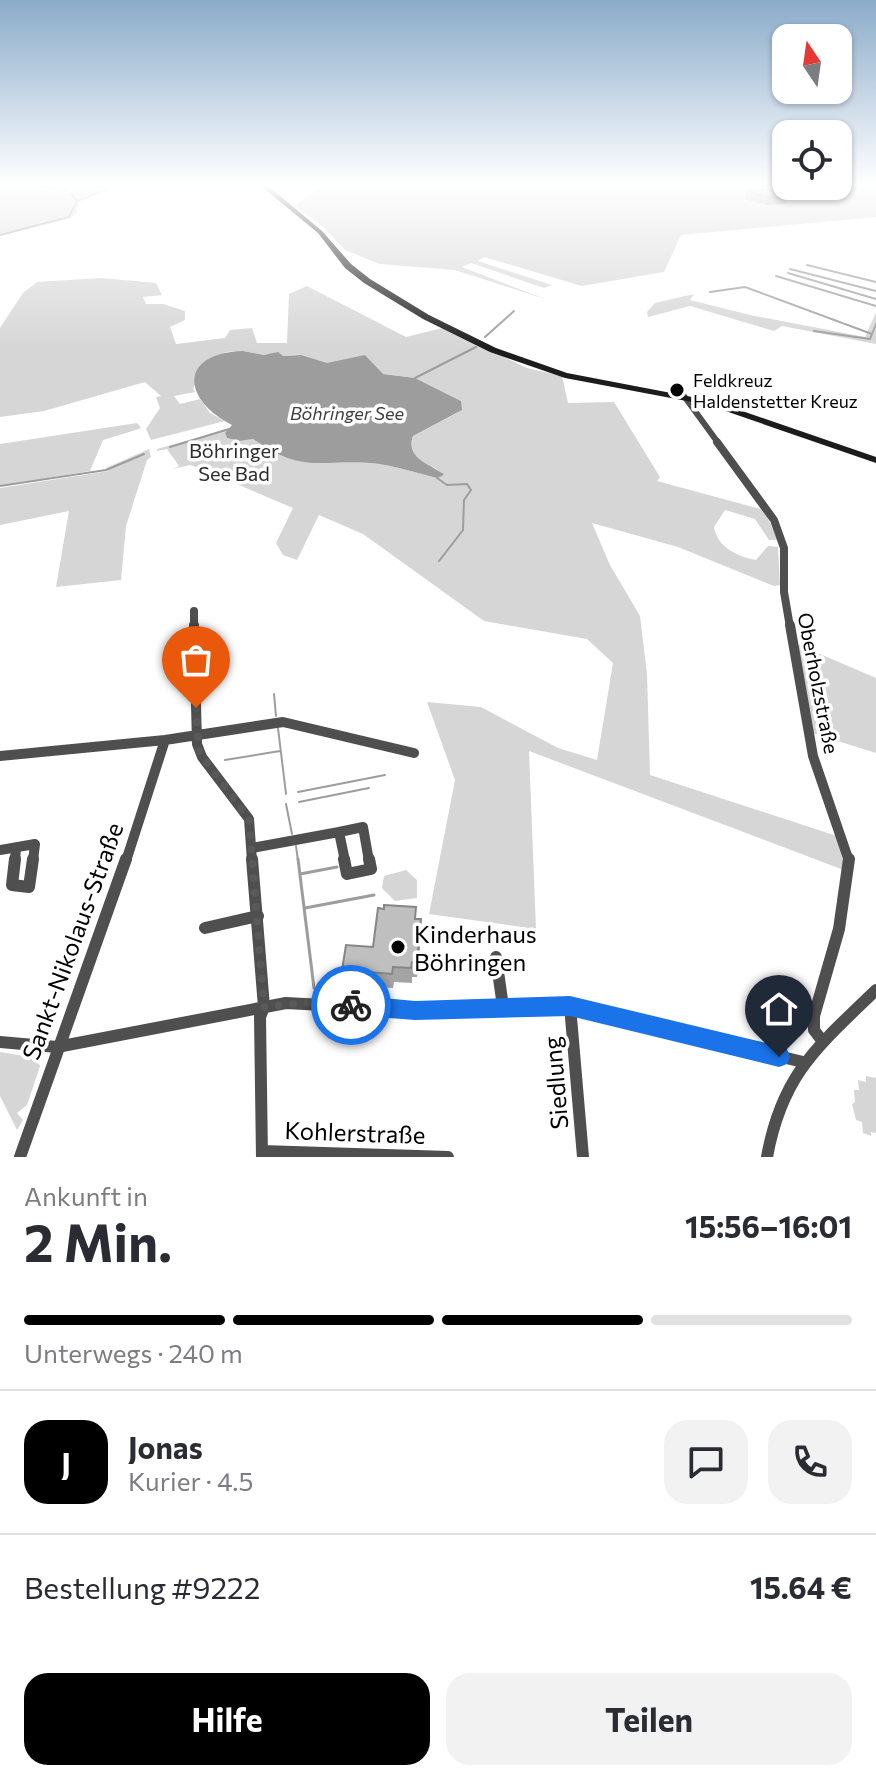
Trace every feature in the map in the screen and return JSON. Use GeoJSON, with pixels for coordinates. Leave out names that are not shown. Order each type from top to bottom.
{"type":"FeatureCollection","features":[{"type":"Feature","properties":{"kind":"street"},"geometry":{"type":"LineString","coordinates":[[328,240],[360,276],[402,304],[511,358],[575,377],[684,396],[876,460]]}},
{"type":"Feature","properties":{"kind":"street","name":"Oberholzstraße"},"geometry":{"type":"LineString","coordinates":[[684,396],[774,520],[784,548],[784,592],[805,719],[813,756],[849,858],[839,929],[814,1016],[814,1030],[823,1042]]}},
{"type":"Feature","properties":{"kind":"street"},"geometry":{"type":"LineString","coordinates":[[194,611],[196,736],[202,757],[249,819],[264,1007],[260,1017],[262,1154]]}},
{"type":"Feature","properties":{"kind":"street"},"geometry":{"type":"LineString","coordinates":[[0,756],[165,740],[283,722],[414,753]]}},
{"type":"Feature","properties":{"kind":"street","name":"Sankt-Nikolaus-Straße"},"geometry":{"type":"LineString","coordinates":[[20,1157],[57,1047],[117,888],[165,740]]}},
{"type":"Feature","properties":{"kind":"street"},"geometry":{"type":"LineString","coordinates":[[252,848],[339,831],[363,827],[371,869],[347,874],[339,831]]}},
{"type":"Feature","properties":{"kind":"street"},"geometry":{"type":"LineString","coordinates":[[0,850],[16,848]]}},
{"type":"Feature","properties":{"kind":"street"},"geometry":{"type":"LineString","coordinates":[[205,928],[258,916]]}},
{"type":"Feature","properties":{"kind":"street"},"geometry":{"type":"LineString","coordinates":[[496,957],[503,1007]]}},
{"type":"Feature","properties":{"kind":"street"},"geometry":{"type":"LineString","coordinates":[[767,1157],[771,1128],[783,1091],[803,1062],[876,990]]}},
{"type":"Feature","properties":{"kind":"street"},"geometry":{"type":"LineString","coordinates":[[0,1042],[57,1047],[264,1007],[311,1002],[415,1010],[570,1006],[803,1062]]}},
{"type":"Feature","properties":{"kind":"street","name":"Siedlung"},"geometry":{"type":"LineString","coordinates":[[570,1006],[583,1157]]}},
{"type":"Feature","properties":{"kind":"street","name":"Kohlerstraße"},"geometry":{"type":"LineString","coordinates":[[262,1154],[448,1157]]}},
{"type":"Feature","properties":{"kind":"green space"},"geometry":{"type":"Polygon","coordinates":[[[335,240],[679,240],[664,272],[582,286],[484,257],[478,261],[552,285],[544,288],[471,263],[462,267],[548,300],[455,270],[380,264],[345,250],[335,240]]]}},
{"type":"Feature","properties":{"kind":"green space","name":"Böhringer See Bad"},"geometry":{"type":"Polygon","coordinates":[[[101,278],[156,283],[162,295],[143,297],[146,304],[163,304],[185,311],[185,320],[170,327],[176,344],[225,338],[230,330],[252,328],[257,343],[287,343],[289,294],[307,286],[406,337],[442,328],[527,368],[562,376],[568,403],[614,402],[660,477],[657,481],[764,510],[778,540],[769,540],[755,519],[725,510],[714,527],[719,540],[729,550],[742,556],[756,560],[768,546],[778,547],[780,585],[774,586],[678,547],[592,523],[610,565],[640,616],[647,674],[650,775],[843,838],[849,872],[529,751],[536,929],[429,914],[455,780],[427,702],[481,707],[558,748],[597,760],[613,663],[587,639],[484,621],[363,534],[319,515],[297,560],[283,555],[276,543],[293,508],[190,465],[173,469],[179,466],[167,449],[157,451],[229,429],[225,433],[227,438],[240,441],[253,439],[298,460],[379,464],[437,478],[443,473],[415,455],[411,443],[413,436],[457,413],[461,401],[415,378],[383,374],[376,370],[372,362],[327,363],[296,355],[226,352],[208,361],[193,388],[195,392],[174,396],[180,404],[200,399],[210,413],[225,421],[151,440],[146,429],[160,408],[156,397],[161,396],[145,382],[44,411],[0,417],[0,328],[23,293],[37,282],[101,278]]]}},
{"type":"Feature","properties":{"kind":"green space"},"geometry":{"type":"Polygon","coordinates":[[[694,294],[690,300],[865,337],[876,312],[876,344],[782,326],[774,331],[690,306],[648,317],[647,312],[655,303],[694,294]]]}},
{"type":"Feature","properties":{"kind":"green space"},"geometry":{"type":"Polygon","coordinates":[[[137,423],[141,428],[103,440],[90,471],[0,486],[0,444],[137,423]]]}},
{"type":"Feature","properties":{"kind":"green space"},"geometry":{"type":"Polygon","coordinates":[[[149,449],[151,457],[147,460],[126,526],[121,580],[56,587],[69,511],[0,525],[0,488],[109,471],[106,468],[149,449]]]}},
{"type":"Feature","properties":{"kind":"green space"},"geometry":{"type":"Polygon","coordinates":[[[792,642],[876,678],[876,753],[809,732],[792,642]]]}},
{"type":"Feature","properties":{"kind":"green space"},"geometry":{"type":"Polygon","coordinates":[[[406,870],[417,880],[417,898],[395,901],[382,888],[384,876],[406,870]]]}},
{"type":"Feature","properties":{"kind":"green space"},"geometry":{"type":"Polygon","coordinates":[[[0,1052],[36,1058],[40,1066],[27,1105],[17,1113],[23,1120],[17,1130],[0,1096],[0,1052]]]}},
{"type":"Feature","properties":{"kind":"green space"},"geometry":{"type":"Polygon","coordinates":[[[866,1076],[876,1078],[876,1133],[871,1132],[871,1136],[863,1133],[862,1122],[856,1120],[852,1104],[855,1102],[854,1090],[859,1090],[858,1080],[866,1082],[866,1076]]]}},
{"type":"Feature","properties":{"kind":"water","name":"Böhringer See"},"geometry":{"type":"Polygon","coordinates":[[[243,351],[264,355],[278,352],[283,356],[301,355],[327,363],[365,355],[383,374],[415,378],[461,401],[462,410],[413,436],[411,443],[415,455],[444,474],[437,478],[379,464],[310,463],[285,457],[253,439],[240,441],[227,438],[225,433],[232,425],[203,403],[194,379],[198,368],[207,360],[243,351]]]}},
{"type":"Feature","properties":{"kind":"building","name":"Kinderhaus Böhringen"},"geometry":{"type":"Polygon","coordinates":[[[384,905],[416,907],[415,919],[421,919],[417,962],[412,962],[411,968],[393,967],[392,974],[342,970],[346,945],[373,947],[378,908],[384,909],[384,905]]]}},
{"type":"Feature","properties":{"kind":"waterway"},"geometry":{"type":"LineString","coordinates":[[807,265],[876,282]]}},
{"type":"Feature","properties":{"kind":"waterway"},"geometry":{"type":"LineString","coordinates":[[790,269],[876,291]]}},
{"type":"Feature","properties":{"kind":"waterway"},"geometry":{"type":"LineString","coordinates":[[788,273],[876,299]]}},
{"type":"Feature","properties":{"kind":"waterway"},"geometry":{"type":"LineString","coordinates":[[776,276],[876,306]]}},
{"type":"Feature","properties":{"kind":"waterway"},"geometry":{"type":"LineString","coordinates":[[710,292],[745,287],[872,334]]}},
{"type":"Feature","properties":{"kind":"waterway"},"geometry":{"type":"LineString","coordinates":[[485,337],[514,311]]}},
{"type":"Feature","properties":{"kind":"waterway"},"geometry":{"type":"LineString","coordinates":[[872,334],[876,324]]}},
{"type":"Feature","properties":{"kind":"waterway"},"geometry":{"type":"LineString","coordinates":[[814,331],[870,339],[872,334]]}},
{"type":"Feature","properties":{"kind":"waterway"},"geometry":{"type":"LineString","coordinates":[[415,378],[476,347]]}},
{"type":"Feature","properties":{"kind":"waterway"},"geometry":{"type":"LineString","coordinates":[[170,447],[229,429]]}},
{"type":"Feature","properties":{"kind":"waterway"},"geometry":{"type":"LineString","coordinates":[[0,486],[106,470],[144,454]]}},
{"type":"Feature","properties":{"kind":"waterway"},"geometry":{"type":"LineString","coordinates":[[437,478],[447,485],[467,484],[471,490],[464,500],[463,530],[439,561]]}},
{"type":"Feature","properties":{"kind":"waterway"},"geometry":{"type":"LineString","coordinates":[[274,694],[276,716]]}},
{"type":"Feature","properties":{"kind":"waterway"},"geometry":{"type":"LineString","coordinates":[[278,728],[286,794]]}},
{"type":"Feature","properties":{"kind":"waterway"},"geometry":{"type":"LineString","coordinates":[[225,760],[280,751]]}},
{"type":"Feature","properties":{"kind":"waterway"},"geometry":{"type":"LineString","coordinates":[[298,792],[385,775]]}},
{"type":"Feature","properties":{"kind":"waterway"},"geometry":{"type":"LineString","coordinates":[[299,802],[369,788]]}},
{"type":"Feature","properties":{"kind":"waterway"},"geometry":{"type":"LineString","coordinates":[[286,804],[292,834]]}},
{"type":"Feature","properties":{"kind":"waterway"},"geometry":{"type":"LineString","coordinates":[[296,846],[298,861]]}},
{"type":"Feature","properties":{"kind":"waterway"},"geometry":{"type":"LineString","coordinates":[[298,859],[314,988]]}},
{"type":"Feature","properties":{"kind":"waterway"},"geometry":{"type":"LineString","coordinates":[[300,874],[337,867]]}},
{"type":"Feature","properties":{"kind":"waterway"},"geometry":{"type":"LineString","coordinates":[[305,908],[374,895]]}},
{"type":"Feature","properties":{"kind":"way so far"},"geometry":{"type":"LineString","coordinates":[[196,708],[199,752],[249,819],[264,1007],[311,1002],[351,1005]]}},
{"type":"Feature","properties":{"kind":"place","name":"Feldkreuz Haldenstetter Kreuz"},"geometry":{"type":"Point","coordinates":[677,390]}},
{"type":"Feature","properties":{"kind":"place","name":"Kinderhaus Böhringen"},"geometry":{"type":"Point","coordinates":[398,947]}},
{"type":"Feature","properties":{"kind":"route"},"geometry":{"type":"LineString","coordinates":[[351,1005],[415,1010],[570,1006],[779,1057]]}}]}
